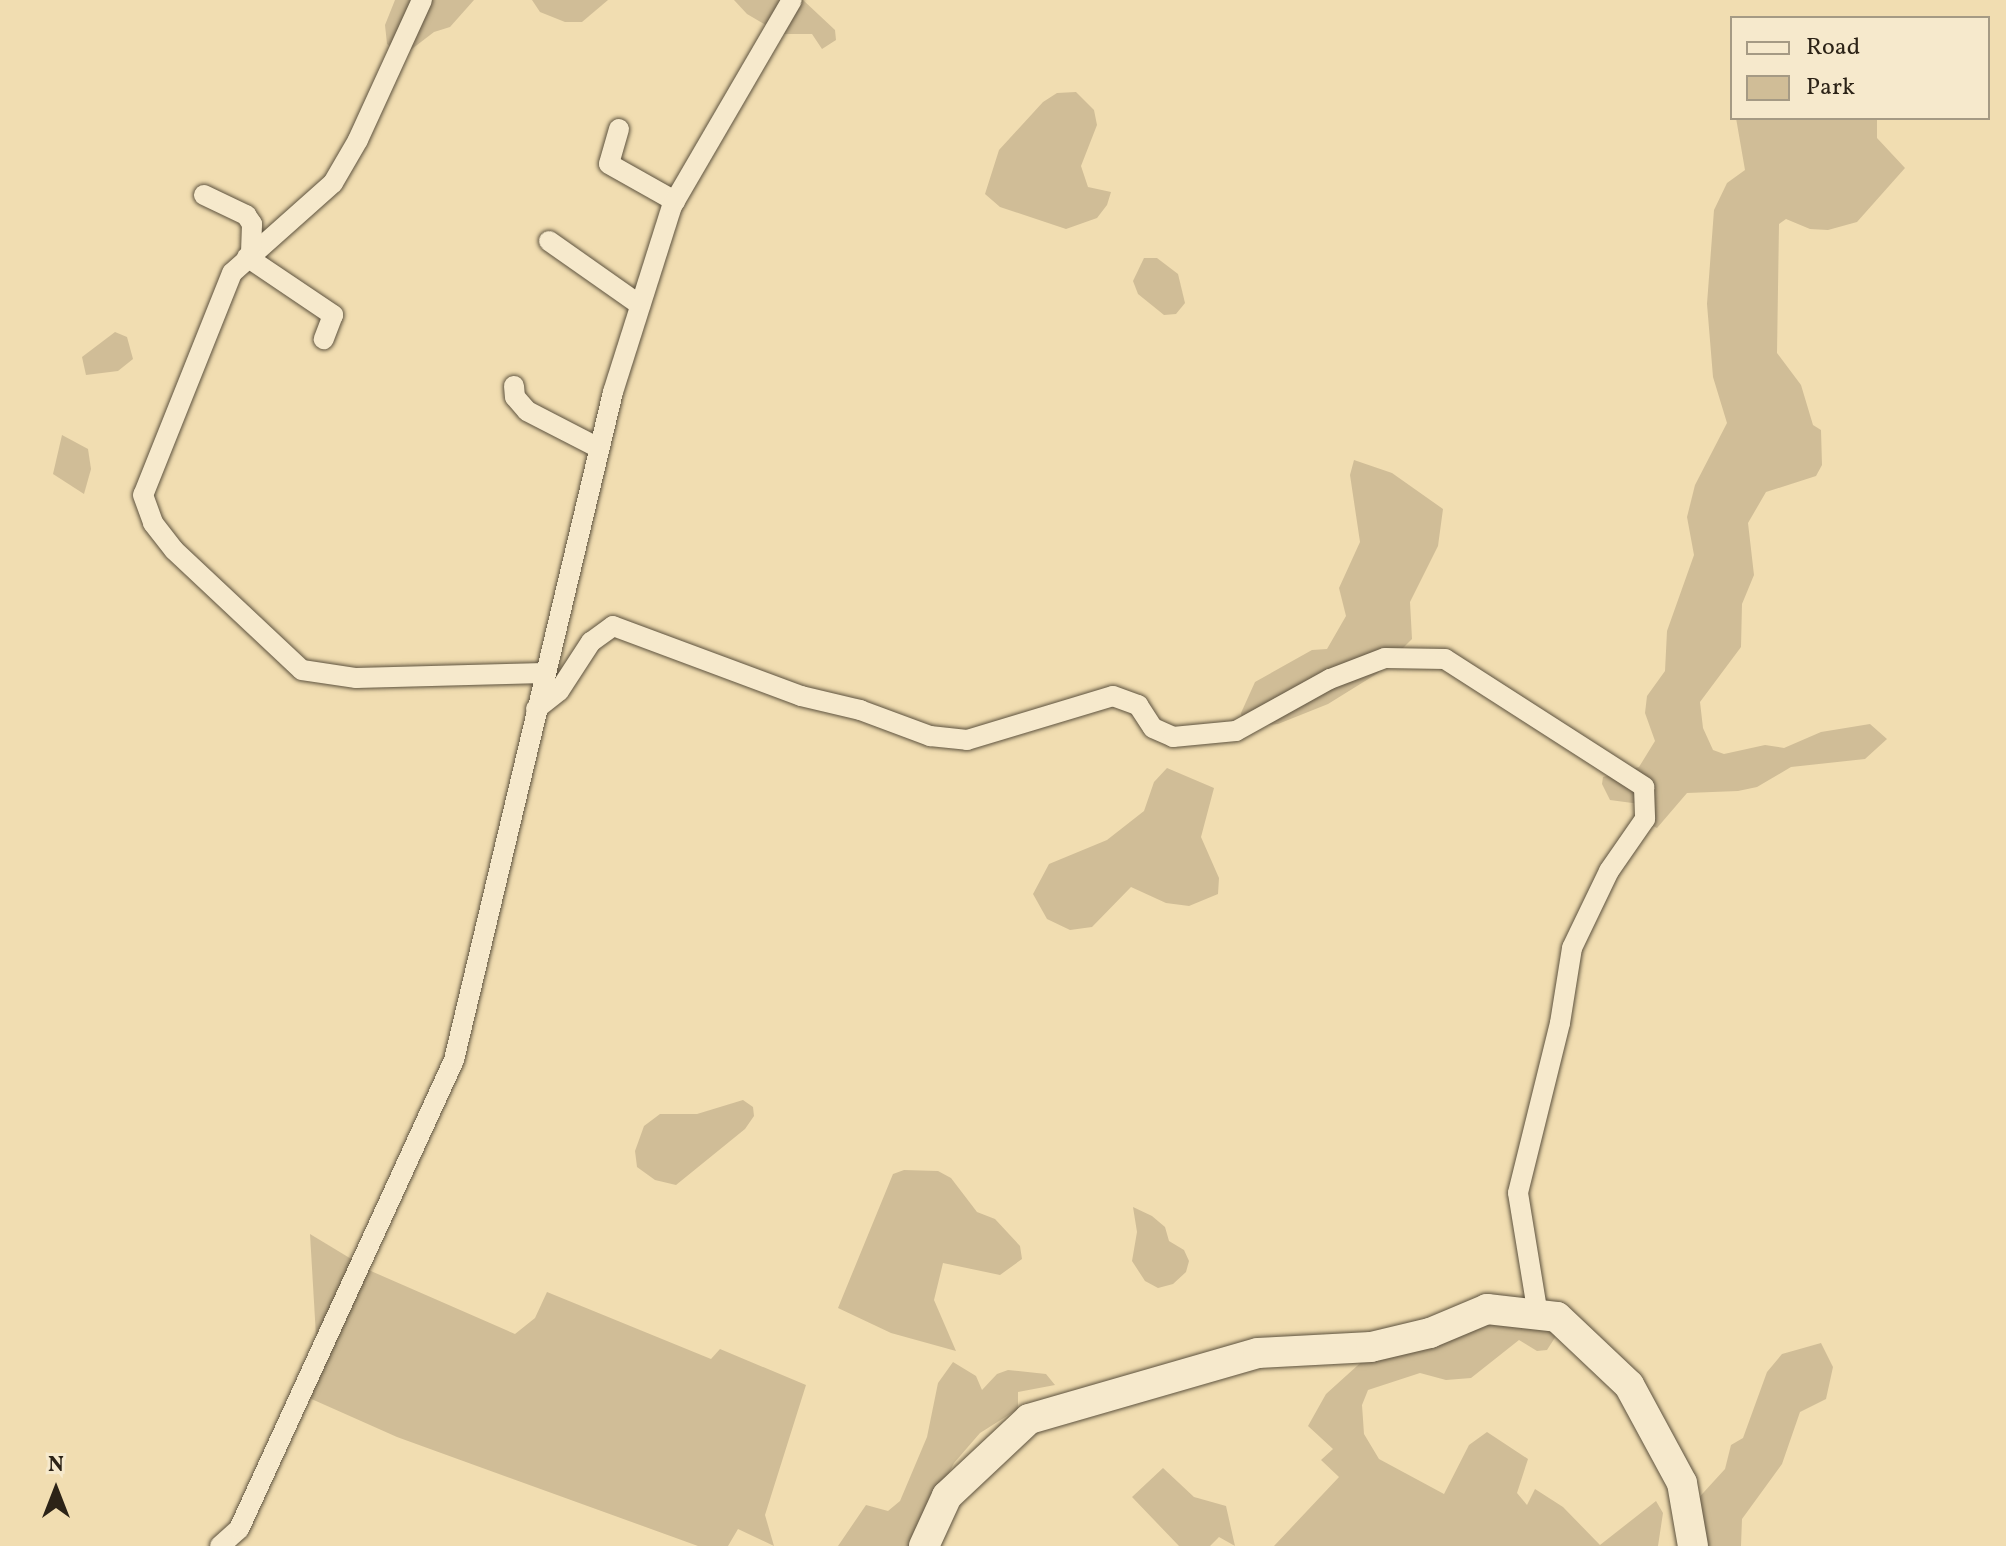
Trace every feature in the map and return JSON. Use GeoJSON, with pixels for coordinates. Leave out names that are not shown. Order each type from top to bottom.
{"type":"FeatureCollection","features":[{"type":"Feature","properties":{"kind":"street"},"geometry":{"type":"LineString","coordinates":[[422,0],[358,140],[333,183],[249,255],[220,296],[143,495],[153,523],[174,550],[302,670],[356,678],[544,673]]}},
{"type":"Feature","properties":{"kind":"street"},"geometry":{"type":"LineString","coordinates":[[220,1546],[239,1529],[454,1060],[599,448],[640,305],[675,201],[792,0]]}},
{"type":"Feature","properties":{"kind":"street"},"geometry":{"type":"LineString","coordinates":[[619,129],[609,164],[616,172],[675,201]]}},
{"type":"Feature","properties":{"kind":"street"},"geometry":{"type":"LineString","coordinates":[[204,195],[246,215],[252,224],[249,255]]}},
{"type":"Feature","properties":{"kind":"street"},"geometry":{"type":"LineString","coordinates":[[549,241],[640,305]]}},
{"type":"Feature","properties":{"kind":"street"},"geometry":{"type":"LineString","coordinates":[[249,255],[333,315],[324,339]]}},
{"type":"Feature","properties":{"kind":"street"},"geometry":{"type":"LineString","coordinates":[[514,386],[515,397],[527,411],[599,448]]}},
{"type":"Feature","properties":{"kind":"street"},"geometry":{"type":"LineString","coordinates":[[536,709],[559,691],[591,642],[613,626],[801,696],[860,710],[930,736],[967,740],[1113,696],[1138,705],[1153,728],[1173,737],[1236,731],[1330,679],[1385,658],[1445,659],[1644,787],[1645,819],[1609,871],[1572,948],[1560,1023],[1518,1193],[1538,1315]]}},
{"type":"Feature","properties":{"kind":"street"},"geometry":{"type":"LineString","coordinates":[[924,1546],[947,1496],[1029,1419],[1258,1353],[1371,1347],[1430,1333],[1487,1309],[1557,1317],[1629,1385],[1682,1483],[1693,1546]]}},
{"type":"Feature","properties":{"kind":"green space"},"geometry":{"type":"Polygon","coordinates":[[[395,0],[474,0],[450,27],[434,32],[404,55],[387,44],[385,25],[395,0]]]}},
{"type":"Feature","properties":{"kind":"green space"},"geometry":{"type":"Polygon","coordinates":[[[532,0],[608,0],[582,22],[565,22],[540,12],[532,0]]]}},
{"type":"Feature","properties":{"kind":"green space"},"geometry":{"type":"Polygon","coordinates":[[[734,0],[803,0],[835,30],[836,40],[822,49],[812,34],[781,34],[747,14],[734,0]]]}},
{"type":"Feature","properties":{"kind":"green space"},"geometry":{"type":"Polygon","coordinates":[[[1076,92],[1094,110],[1097,125],[1081,166],[1088,187],[1111,192],[1107,205],[1097,218],[1066,229],[1000,207],[985,194],[999,150],[1043,102],[1057,93],[1076,92]]]}},
{"type":"Feature","properties":{"kind":"green space"},"geometry":{"type":"Polygon","coordinates":[[[1736,120],[1877,120],[1877,138],[1905,168],[1857,222],[1828,230],[1810,229],[1786,219],[1779,224],[1777,353],[1801,385],[1813,425],[1821,430],[1822,465],[1816,476],[1766,492],[1748,523],[1754,575],[1742,604],[1741,647],[1700,702],[1703,728],[1713,750],[1724,754],[1765,745],[1784,748],[1821,732],[1870,724],[1887,739],[1865,759],[1791,767],[1757,787],[1738,791],[1687,793],[1657,828],[1647,823],[1640,804],[1610,800],[1602,784],[1603,777],[1639,767],[1655,741],[1645,713],[1647,696],[1665,671],[1667,631],[1694,555],[1687,517],[1695,485],[1727,423],[1713,377],[1707,304],[1714,210],[1727,183],[1745,170],[1736,120]]]}},
{"type":"Feature","properties":{"kind":"green space"},"geometry":{"type":"Polygon","coordinates":[[[1144,258],[1157,258],[1178,274],[1185,303],[1176,314],[1164,315],[1138,294],[1133,281],[1144,258]]]}},
{"type":"Feature","properties":{"kind":"green space"},"geometry":{"type":"Polygon","coordinates":[[[115,332],[127,337],[133,359],[118,371],[86,375],[82,357],[115,332]]]}},
{"type":"Feature","properties":{"kind":"green space"},"geometry":{"type":"Polygon","coordinates":[[[62,435],[88,449],[91,469],[84,494],[53,474],[62,435]]]}},
{"type":"Feature","properties":{"kind":"green space"},"geometry":{"type":"Polygon","coordinates":[[[1354,460],[1392,473],[1443,509],[1438,546],[1410,602],[1412,639],[1378,673],[1328,704],[1278,724],[1257,726],[1242,720],[1241,713],[1255,682],[1312,650],[1327,649],[1346,616],[1339,588],[1360,542],[1350,475],[1354,460]]]}},
{"type":"Feature","properties":{"kind":"green space"},"geometry":{"type":"Polygon","coordinates":[[[1167,768],[1214,788],[1201,837],[1219,878],[1218,894],[1189,906],[1166,903],[1131,887],[1092,927],[1070,930],[1047,919],[1033,894],[1049,864],[1107,840],[1144,811],[1154,782],[1167,768]]]}},
{"type":"Feature","properties":{"kind":"green space"},"geometry":{"type":"Polygon","coordinates":[[[743,1100],[753,1107],[754,1116],[745,1129],[676,1185],[655,1180],[637,1167],[635,1151],[644,1126],[660,1114],[697,1114],[743,1100]]]}},
{"type":"Feature","properties":{"kind":"green space"},"geometry":{"type":"Polygon","coordinates":[[[904,1170],[938,1171],[951,1178],[977,1212],[995,1219],[1020,1246],[1022,1259],[1000,1275],[943,1263],[934,1300],[956,1351],[891,1333],[838,1308],[893,1174],[904,1170]]]}},
{"type":"Feature","properties":{"kind":"green space"},"geometry":{"type":"Polygon","coordinates":[[[1133,1207],[1152,1216],[1165,1227],[1169,1241],[1184,1250],[1189,1261],[1186,1272],[1173,1284],[1158,1288],[1145,1281],[1132,1261],[1137,1232],[1133,1207]]]}},
{"type":"Feature","properties":{"kind":"green space"},"geometry":{"type":"Polygon","coordinates":[[[310,1234],[353,1260],[316,1336],[310,1234]]]}},
{"type":"Feature","properties":{"kind":"green space"},"geometry":{"type":"Polygon","coordinates":[[[364,1268],[515,1334],[535,1318],[547,1292],[711,1359],[720,1349],[806,1385],[765,1515],[774,1546],[738,1529],[728,1546],[698,1546],[397,1437],[307,1397],[364,1268]]]}},
{"type":"Feature","properties":{"kind":"green space"},"geometry":{"type":"Polygon","coordinates":[[[1487,1318],[1553,1324],[1556,1336],[1547,1350],[1537,1351],[1519,1340],[1471,1378],[1446,1380],[1420,1373],[1368,1390],[1362,1405],[1364,1434],[1379,1459],[1444,1494],[1469,1445],[1487,1432],[1528,1459],[1517,1493],[1527,1505],[1535,1489],[1563,1507],[1600,1545],[1656,1501],[1663,1513],[1658,1546],[1274,1546],[1339,1477],[1321,1460],[1333,1449],[1308,1426],[1326,1394],[1368,1356],[1487,1318]]]}},
{"type":"Feature","properties":{"kind":"green space"},"geometry":{"type":"Polygon","coordinates":[[[1821,1343],[1833,1367],[1826,1399],[1800,1412],[1782,1464],[1742,1519],[1741,1546],[1701,1546],[1693,1504],[1725,1469],[1731,1445],[1743,1438],[1767,1372],[1782,1354],[1821,1343]]]}},
{"type":"Feature","properties":{"kind":"green space"},"geometry":{"type":"Polygon","coordinates":[[[953,1362],[976,1376],[982,1390],[997,1374],[1008,1370],[1046,1374],[1055,1385],[1018,1392],[1018,1409],[980,1433],[954,1463],[913,1546],[838,1546],[866,1505],[888,1511],[900,1501],[927,1437],[938,1383],[953,1362]]]}},
{"type":"Feature","properties":{"kind":"green space"},"geometry":{"type":"Polygon","coordinates":[[[1163,1468],[1194,1497],[1226,1506],[1235,1546],[1219,1537],[1210,1546],[1179,1546],[1132,1497],[1163,1468]]]}}]}
